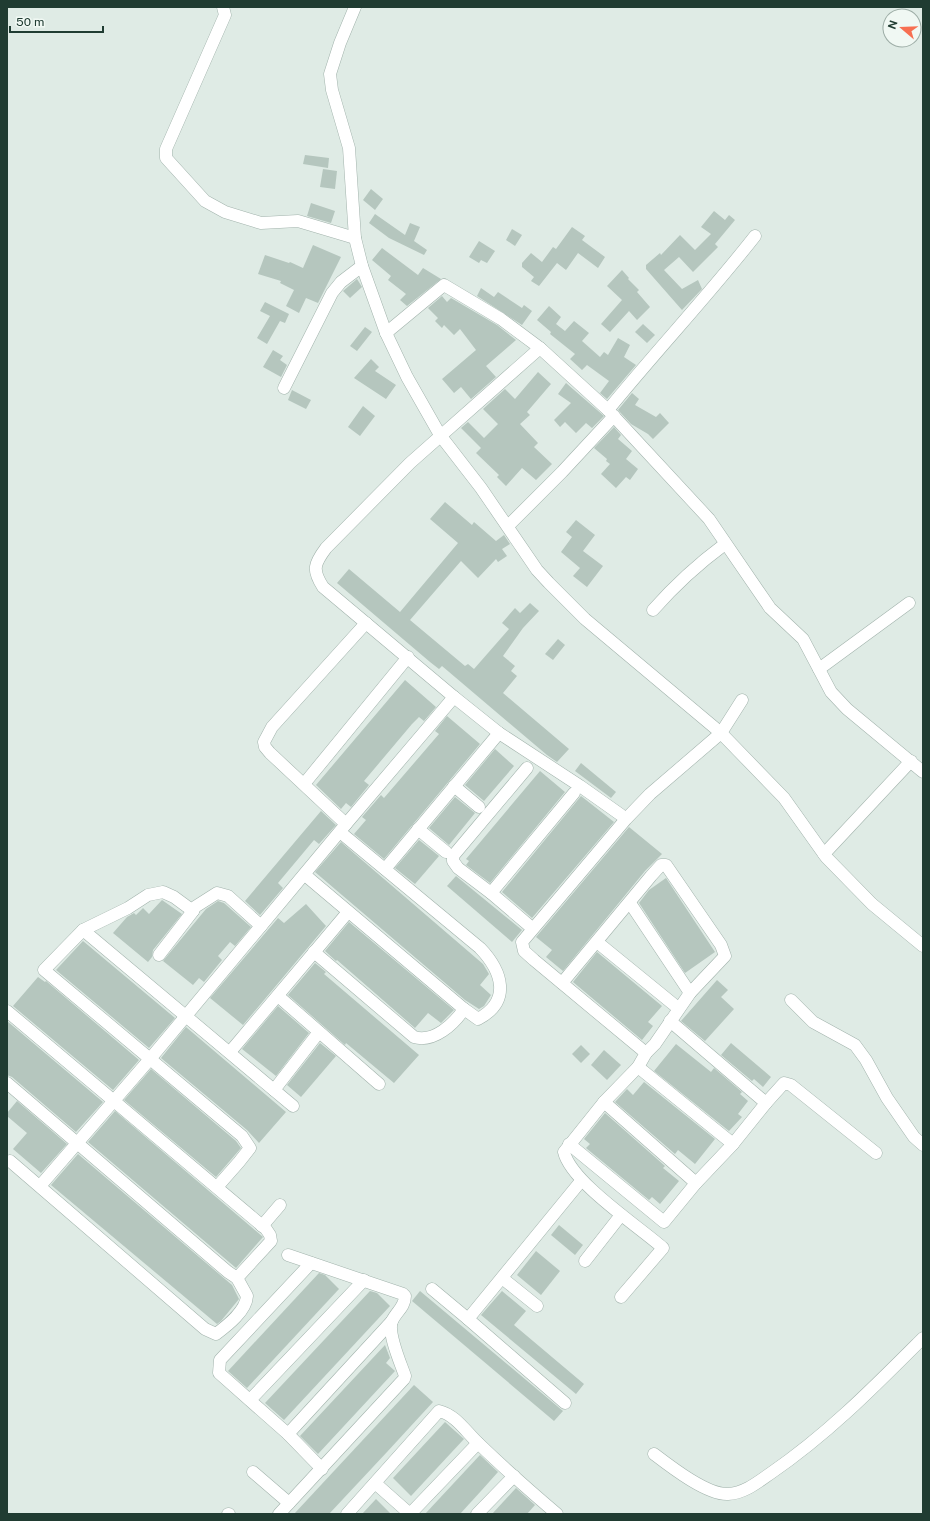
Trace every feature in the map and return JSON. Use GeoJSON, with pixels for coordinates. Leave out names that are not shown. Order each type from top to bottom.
{"type":"FeatureCollection","features":[{"type":"Feature","properties":{"kind":"street"},"geometry":{"type":"LineString","coordinates":[[223,7],[225,15],[166,150],[166,158],[205,201],[220,210],[261,223],[298,221],[355,238]]}},
{"type":"Feature","properties":{"kind":"street"},"geometry":{"type":"LineString","coordinates":[[355,7],[340,43],[330,74],[332,90],[349,148],[355,238],[362,266],[386,333],[407,377],[440,436],[508,526],[537,570],[585,619],[721,733],[784,798],[824,854],[872,904],[923,946]]}},
{"type":"Feature","properties":{"kind":"street"},"geometry":{"type":"LineString","coordinates":[[508,526],[562,472],[611,413],[675,330],[716,285],[755,236]]}},
{"type":"Feature","properties":{"kind":"street"},"geometry":{"type":"LineString","coordinates":[[284,388],[332,293],[341,282],[362,266]]}},
{"type":"Feature","properties":{"kind":"street"},"geometry":{"type":"LineString","coordinates":[[386,333],[445,285],[495,316],[540,348],[611,413],[709,519],[770,608],[803,639],[814,657],[831,692],[847,709],[923,772]]}},
{"type":"Feature","properties":{"kind":"street"},"geometry":{"type":"LineString","coordinates":[[540,348],[410,462],[326,548],[316,564],[317,578],[323,587],[499,733],[621,815]]}},
{"type":"Feature","properties":{"kind":"street"},"geometry":{"type":"LineString","coordinates":[[653,610],[697,565],[725,544]]}},
{"type":"Feature","properties":{"kind":"street"},"geometry":{"type":"LineString","coordinates":[[819,669],[908,603]]}},
{"type":"Feature","properties":{"kind":"street"},"geometry":{"type":"LineString","coordinates":[[305,875],[464,1009],[478,1019],[495,1005],[500,993],[496,968],[480,948],[385,869],[343,828],[304,784],[266,749],[264,743],[265,738],[313,680],[366,623]]}},
{"type":"Feature","properties":{"kind":"street"},"geometry":{"type":"LineString","coordinates":[[304,784],[408,657]]}},
{"type":"Feature","properties":{"kind":"street"},"geometry":{"type":"LineString","coordinates":[[40,1186],[150,1059],[454,697]]}},
{"type":"Feature","properties":{"kind":"street"},"geometry":{"type":"LineString","coordinates":[[646,1053],[524,951],[522,942],[532,928],[636,808],[650,794],[721,733],[742,700]]}},
{"type":"Feature","properties":{"kind":"street"},"geometry":{"type":"LineString","coordinates":[[385,869],[499,733]]}},
{"type":"Feature","properties":{"kind":"street"},"geometry":{"type":"LineString","coordinates":[[824,854],[910,761]]}},
{"type":"Feature","properties":{"kind":"street"},"geometry":{"type":"LineString","coordinates":[[528,768],[453,856],[453,861],[458,868],[491,893],[532,928]]}},
{"type":"Feature","properties":{"kind":"street"},"geometry":{"type":"LineString","coordinates":[[454,786],[479,807]]}},
{"type":"Feature","properties":{"kind":"street"},"geometry":{"type":"LineString","coordinates":[[491,893],[574,793]]}},
{"type":"Feature","properties":{"kind":"street"},"geometry":{"type":"LineString","coordinates":[[418,829],[446,852]]}},
{"type":"Feature","properties":{"kind":"street"},"geometry":{"type":"LineString","coordinates":[[562,983],[661,865],[666,865],[721,945],[725,956],[690,993],[638,1066],[604,1102],[564,1152],[566,1159],[581,1182],[663,1248],[621,1297]]}},
{"type":"Feature","properties":{"kind":"street"},"geometry":{"type":"LineString","coordinates":[[193,911],[174,897],[163,892],[148,895],[128,908],[83,930],[44,970],[249,1145],[250,1148],[240,1162],[216,1186]]}},
{"type":"Feature","properties":{"kind":"street"},"geometry":{"type":"LineString","coordinates":[[159,955],[195,907],[217,892],[228,896],[261,926]]}},
{"type":"Feature","properties":{"kind":"street"},"geometry":{"type":"LineString","coordinates":[[630,903],[690,993]]}},
{"type":"Feature","properties":{"kind":"street"},"geometry":{"type":"LineString","coordinates":[[230,1052],[348,912]]}},
{"type":"Feature","properties":{"kind":"street"},"geometry":{"type":"LineString","coordinates":[[83,930],[293,1106]]}},
{"type":"Feature","properties":{"kind":"street"},"geometry":{"type":"LineString","coordinates":[[597,942],[678,1008]]}},
{"type":"Feature","properties":{"kind":"street"},"geometry":{"type":"LineString","coordinates":[[314,952],[414,1037],[420,1039],[429,1037],[446,1029],[456,1021],[464,1009]]}},
{"type":"Feature","properties":{"kind":"street"},"geometry":{"type":"LineString","coordinates":[[278,996],[379,1084]]}},
{"type":"Feature","properties":{"kind":"street"},"geometry":{"type":"LineString","coordinates":[[791,1000],[813,1022],[855,1045],[866,1060],[887,1098],[914,1137],[923,1145]]}},
{"type":"Feature","properties":{"kind":"street"},"geometry":{"type":"LineString","coordinates":[[7,1011],[216,1186],[262,1226],[270,1235],[271,1241],[237,1278]]}},
{"type":"Feature","properties":{"kind":"street"},"geometry":{"type":"LineString","coordinates":[[670,1021],[766,1103]]}},
{"type":"Feature","properties":{"kind":"street"},"geometry":{"type":"LineString","coordinates":[[274,1090],[319,1032]]}},
{"type":"Feature","properties":{"kind":"street"},"geometry":{"type":"LineString","coordinates":[[638,1066],[733,1144]]}},
{"type":"Feature","properties":{"kind":"street"},"geometry":{"type":"LineString","coordinates":[[7,1083],[77,1145],[237,1278],[247,1296],[245,1304],[227,1326],[216,1334],[211,1333],[10,1161]]}},
{"type":"Feature","properties":{"kind":"street"},"geometry":{"type":"LineString","coordinates":[[569,1144],[664,1222],[696,1183],[733,1144],[784,1083],[791,1085],[876,1153]]}},
{"type":"Feature","properties":{"kind":"street"},"geometry":{"type":"LineString","coordinates":[[604,1102],[696,1183]]}},
{"type":"Feature","properties":{"kind":"street"},"geometry":{"type":"LineString","coordinates":[[468,1319],[581,1182]]}},
{"type":"Feature","properties":{"kind":"street"},"geometry":{"type":"LineString","coordinates":[[262,1226],[280,1205]]}},
{"type":"Feature","properties":{"kind":"street"},"geometry":{"type":"LineString","coordinates":[[585,1261],[621,1215]]}},
{"type":"Feature","properties":{"kind":"street"},"geometry":{"type":"LineString","coordinates":[[288,1255],[401,1292],[405,1296],[404,1304],[392,1321],[288,1434]]}},
{"type":"Feature","properties":{"kind":"street"},"geometry":{"type":"LineString","coordinates":[[311,1263],[220,1360],[219,1373],[288,1434],[322,1468]]}},
{"type":"Feature","properties":{"kind":"street"},"geometry":{"type":"LineString","coordinates":[[502,1278],[537,1306]]}},
{"type":"Feature","properties":{"kind":"street"},"geometry":{"type":"LineString","coordinates":[[250,1400],[364,1280]]}},
{"type":"Feature","properties":{"kind":"street"},"geometry":{"type":"LineString","coordinates":[[432,1289],[565,1403]]}},
{"type":"Feature","properties":{"kind":"street"},"geometry":{"type":"LineString","coordinates":[[279,1514],[404,1379],[391,1332],[392,1321]]}},
{"type":"Feature","properties":{"kind":"street"},"geometry":{"type":"LineString","coordinates":[[654,1454],[676,1471],[709,1489],[728,1494],[744,1490],[794,1457],[860,1402],[923,1338]]}},
{"type":"Feature","properties":{"kind":"street"},"geometry":{"type":"LineString","coordinates":[[346,1514],[439,1411],[447,1413],[453,1418],[550,1512]]}},
{"type":"Feature","properties":{"kind":"street"},"geometry":{"type":"LineString","coordinates":[[375,1483],[410,1514],[478,1443]]}},
{"type":"Feature","properties":{"kind":"street"},"geometry":{"type":"LineString","coordinates":[[253,1472],[289,1503]]}},
{"type":"Feature","properties":{"kind":"street"},"geometry":{"type":"LineString","coordinates":[[477,1514],[514,1476]]}},
{"type":"Feature","properties":{"kind":"building"},"geometry":{"type":"Polygon","coordinates":[[[305,155],[329,158],[328,168],[303,164],[305,155]]]}},
{"type":"Feature","properties":{"kind":"building"},"geometry":{"type":"Polygon","coordinates":[[[323,169],[337,171],[335,189],[320,187],[323,169]]]}},
{"type":"Feature","properties":{"kind":"building"},"geometry":{"type":"Polygon","coordinates":[[[371,189],[383,199],[375,210],[363,200],[371,189]]]}},
{"type":"Feature","properties":{"kind":"building"},"geometry":{"type":"Polygon","coordinates":[[[311,203],[335,211],[331,223],[307,216],[311,203]]]}},
{"type":"Feature","properties":{"kind":"building"},"geometry":{"type":"Polygon","coordinates":[[[714,211],[725,220],[729,215],[735,220],[715,244],[718,247],[693,272],[679,257],[664,270],[682,289],[698,280],[702,289],[682,310],[646,269],[646,265],[660,253],[661,255],[680,235],[695,250],[711,234],[701,227],[714,211]]]}},
{"type":"Feature","properties":{"kind":"building"},"geometry":{"type":"Polygon","coordinates":[[[375,214],[405,235],[410,223],[420,227],[414,241],[427,250],[424,255],[389,238],[369,223],[375,214]]]}},
{"type":"Feature","properties":{"kind":"building"},"geometry":{"type":"Polygon","coordinates":[[[572,227],[585,236],[582,240],[605,257],[598,268],[578,253],[566,270],[557,263],[539,286],[531,281],[534,277],[522,267],[522,263],[531,253],[542,262],[553,247],[556,249],[572,227]]]}},
{"type":"Feature","properties":{"kind":"building"},"geometry":{"type":"Polygon","coordinates":[[[512,229],[522,235],[515,246],[506,240],[512,229]]]}},
{"type":"Feature","properties":{"kind":"building"},"geometry":{"type":"Polygon","coordinates":[[[479,241],[495,251],[487,263],[481,260],[479,263],[469,257],[479,241]]]}},
{"type":"Feature","properties":{"kind":"building"},"geometry":{"type":"Polygon","coordinates":[[[313,245],[341,257],[318,303],[306,298],[299,313],[286,306],[294,290],[280,283],[281,281],[258,274],[265,255],[289,263],[290,262],[303,268],[313,245]]]}},
{"type":"Feature","properties":{"kind":"building"},"geometry":{"type":"Polygon","coordinates":[[[382,248],[418,275],[423,268],[441,279],[407,306],[400,300],[406,294],[388,280],[391,276],[372,260],[382,248]]]}},
{"type":"Feature","properties":{"kind":"building"},"geometry":{"type":"Polygon","coordinates":[[[622,270],[629,278],[628,279],[639,290],[637,292],[650,307],[637,320],[629,311],[610,332],[601,324],[622,300],[607,286],[622,270]]]}},
{"type":"Feature","properties":{"kind":"building"},"geometry":{"type":"Polygon","coordinates":[[[357,279],[362,287],[350,298],[343,291],[357,279]]]}},
{"type":"Feature","properties":{"kind":"building"},"geometry":{"type":"Polygon","coordinates":[[[481,288],[494,297],[498,292],[522,308],[524,305],[532,311],[522,325],[477,296],[481,288]]]}},
{"type":"Feature","properties":{"kind":"building"},"geometry":{"type":"Polygon","coordinates":[[[442,296],[447,302],[451,298],[497,325],[516,340],[486,366],[496,377],[471,399],[461,387],[454,393],[442,379],[476,350],[460,329],[454,335],[444,325],[442,328],[435,321],[438,318],[428,308],[442,296]]]}},
{"type":"Feature","properties":{"kind":"building"},"geometry":{"type":"Polygon","coordinates":[[[265,302],[289,314],[285,323],[280,321],[267,344],[257,338],[270,316],[260,311],[265,302]]]}},
{"type":"Feature","properties":{"kind":"building"},"geometry":{"type":"Polygon","coordinates":[[[549,306],[561,317],[556,324],[565,331],[574,321],[589,333],[582,341],[600,357],[604,352],[608,355],[618,338],[630,345],[624,357],[636,365],[607,399],[600,393],[609,381],[587,365],[582,370],[570,359],[575,354],[550,334],[551,332],[537,320],[549,306]]]}},
{"type":"Feature","properties":{"kind":"building"},"geometry":{"type":"Polygon","coordinates":[[[643,324],[655,335],[647,343],[635,332],[643,324]]]}},
{"type":"Feature","properties":{"kind":"building"},"geometry":{"type":"Polygon","coordinates":[[[365,327],[372,332],[357,351],[350,346],[365,327]]]}},
{"type":"Feature","properties":{"kind":"building"},"geometry":{"type":"Polygon","coordinates":[[[273,350],[283,356],[280,360],[287,365],[281,377],[263,367],[273,350]]]}},
{"type":"Feature","properties":{"kind":"building"},"geometry":{"type":"Polygon","coordinates":[[[371,359],[379,367],[375,371],[396,385],[386,399],[354,378],[371,359]]]}},
{"type":"Feature","properties":{"kind":"building"},"geometry":{"type":"Polygon","coordinates":[[[538,372],[551,384],[527,412],[530,415],[520,424],[538,443],[534,447],[552,464],[536,480],[522,468],[506,486],[497,477],[499,475],[476,453],[481,448],[461,428],[468,422],[484,438],[498,424],[483,409],[505,389],[515,399],[538,372]]]}},
{"type":"Feature","properties":{"kind":"building"},"geometry":{"type":"Polygon","coordinates":[[[566,383],[604,416],[592,428],[586,423],[576,433],[565,422],[560,427],[554,420],[571,403],[558,394],[566,383]]]}},
{"type":"Feature","properties":{"kind":"building"},"geometry":{"type":"Polygon","coordinates":[[[292,390],[311,400],[306,409],[288,400],[292,390]]]}},
{"type":"Feature","properties":{"kind":"building"},"geometry":{"type":"Polygon","coordinates":[[[632,393],[639,399],[635,405],[656,417],[660,413],[669,423],[653,439],[648,434],[631,424],[618,410],[632,393]]]}},
{"type":"Feature","properties":{"kind":"building"},"geometry":{"type":"Polygon","coordinates":[[[363,406],[375,416],[360,436],[348,427],[363,406]]]}},
{"type":"Feature","properties":{"kind":"building"},"geometry":{"type":"Polygon","coordinates":[[[614,427],[621,435],[618,439],[632,451],[626,459],[638,469],[630,480],[626,477],[616,488],[601,474],[610,464],[606,461],[607,459],[594,448],[614,427]]]}},
{"type":"Feature","properties":{"kind":"building"},"geometry":{"type":"Polygon","coordinates":[[[445,502],[472,525],[474,522],[496,541],[504,535],[510,544],[502,549],[507,556],[498,562],[496,559],[478,578],[461,561],[410,620],[465,666],[468,664],[474,669],[509,629],[502,623],[515,608],[520,613],[530,603],[539,611],[523,628],[503,656],[515,666],[511,671],[517,676],[503,693],[569,749],[557,762],[442,666],[439,669],[430,662],[337,583],[349,569],[400,612],[458,543],[430,519],[445,502]]]}},
{"type":"Feature","properties":{"kind":"building"},"geometry":{"type":"Polygon","coordinates":[[[576,520],[595,535],[583,551],[603,566],[587,587],[573,576],[580,568],[561,552],[572,537],[566,532],[576,520]]]}},
{"type":"Feature","properties":{"kind":"building"},"geometry":{"type":"Polygon","coordinates":[[[558,639],[565,645],[553,660],[545,654],[558,639]]]}},
{"type":"Feature","properties":{"kind":"building"},"geometry":{"type":"Polygon","coordinates":[[[405,680],[436,707],[424,721],[419,717],[412,724],[364,781],[369,785],[351,807],[346,803],[341,809],[316,785],[405,680]]]}},
{"type":"Feature","properties":{"kind":"building"},"geometry":{"type":"Polygon","coordinates":[[[447,716],[480,744],[384,859],[354,834],[366,820],[362,817],[381,795],[384,798],[439,734],[435,731],[447,716]]]}},
{"type":"Feature","properties":{"kind":"building"},"geometry":{"type":"Polygon","coordinates":[[[495,749],[514,766],[484,801],[465,785],[495,749]]]}},
{"type":"Feature","properties":{"kind":"building"},"geometry":{"type":"Polygon","coordinates":[[[581,763],[616,792],[611,798],[575,771],[581,763]]]}},
{"type":"Feature","properties":{"kind":"building"},"geometry":{"type":"Polygon","coordinates":[[[540,771],[565,792],[490,883],[466,865],[469,861],[466,859],[540,771]]]}},
{"type":"Feature","properties":{"kind":"building"},"geometry":{"type":"Polygon","coordinates":[[[581,796],[614,822],[532,918],[502,892],[581,796]]]}},
{"type":"Feature","properties":{"kind":"building"},"geometry":{"type":"Polygon","coordinates":[[[455,797],[475,813],[449,845],[429,828],[455,797]]]}},
{"type":"Feature","properties":{"kind":"building"},"geometry":{"type":"Polygon","coordinates":[[[321,811],[336,825],[319,844],[314,840],[278,883],[283,888],[260,915],[245,901],[321,811]]]}},
{"type":"Feature","properties":{"kind":"building"},"geometry":{"type":"Polygon","coordinates":[[[629,827],[662,854],[645,871],[563,971],[546,957],[552,950],[536,937],[629,827]]]}},
{"type":"Feature","properties":{"kind":"building"},"geometry":{"type":"Polygon","coordinates":[[[419,840],[439,856],[415,884],[395,868],[419,840]]]}},
{"type":"Feature","properties":{"kind":"building"},"geometry":{"type":"Polygon","coordinates":[[[341,842],[483,964],[489,974],[480,985],[491,995],[484,1006],[479,1009],[465,1000],[315,872],[341,842]]]}},
{"type":"Feature","properties":{"kind":"building"},"geometry":{"type":"Polygon","coordinates":[[[456,876],[522,930],[512,942],[447,886],[456,876]]]}},
{"type":"Feature","properties":{"kind":"building"},"geometry":{"type":"Polygon","coordinates":[[[666,878],[715,952],[685,973],[639,903],[649,890],[666,878]]]}},
{"type":"Feature","properties":{"kind":"building"},"geometry":{"type":"Polygon","coordinates":[[[162,900],[182,914],[153,950],[152,957],[148,962],[113,933],[127,917],[134,913],[136,915],[143,908],[149,914],[162,900]]]}},
{"type":"Feature","properties":{"kind":"building"},"geometry":{"type":"Polygon","coordinates":[[[218,901],[224,903],[251,927],[235,946],[230,942],[218,956],[222,960],[204,982],[199,978],[193,985],[163,961],[206,909],[218,901]]]}},
{"type":"Feature","properties":{"kind":"building"},"geometry":{"type":"Polygon","coordinates":[[[306,904],[326,926],[243,1025],[210,998],[278,918],[284,923],[306,904]]]}},
{"type":"Feature","properties":{"kind":"building"},"geometry":{"type":"Polygon","coordinates":[[[349,922],[454,1010],[441,1023],[428,1013],[415,1028],[325,951],[349,922]]]}},
{"type":"Feature","properties":{"kind":"building"},"geometry":{"type":"Polygon","coordinates":[[[83,941],[175,1018],[149,1048],[56,970],[83,941]]]}},
{"type":"Feature","properties":{"kind":"building"},"geometry":{"type":"Polygon","coordinates":[[[597,952],[662,1006],[648,1022],[653,1026],[642,1040],[573,982],[597,952]]]}},
{"type":"Feature","properties":{"kind":"building"},"geometry":{"type":"Polygon","coordinates":[[[315,963],[326,972],[324,974],[419,1055],[394,1083],[346,1043],[345,1045],[288,995],[315,963]]]}},
{"type":"Feature","properties":{"kind":"building"},"geometry":{"type":"Polygon","coordinates":[[[38,977],[45,982],[46,981],[139,1060],[113,1090],[13,1006],[38,977]]]}},
{"type":"Feature","properties":{"kind":"building"},"geometry":{"type":"Polygon","coordinates":[[[717,980],[728,990],[721,997],[734,1009],[705,1041],[681,1021],[717,980]]]}},
{"type":"Feature","properties":{"kind":"building"},"geometry":{"type":"Polygon","coordinates":[[[278,1006],[309,1033],[276,1076],[242,1049],[278,1006]]]}},
{"type":"Feature","properties":{"kind":"building"},"geometry":{"type":"Polygon","coordinates":[[[7,1021],[103,1102],[76,1132],[12,1077],[7,1075],[7,1021]]]}},
{"type":"Feature","properties":{"kind":"building"},"geometry":{"type":"Polygon","coordinates":[[[186,1027],[286,1112],[259,1143],[247,1130],[161,1058],[186,1027]]]}},
{"type":"Feature","properties":{"kind":"building"},"geometry":{"type":"Polygon","coordinates":[[[320,1043],[336,1056],[301,1097],[287,1085],[320,1043]]]}},
{"type":"Feature","properties":{"kind":"building"},"geometry":{"type":"Polygon","coordinates":[[[731,1043],[771,1077],[763,1087],[754,1079],[752,1081],[721,1055],[731,1043]]]}},
{"type":"Feature","properties":{"kind":"building"},"geometry":{"type":"Polygon","coordinates":[[[676,1044],[711,1072],[714,1068],[742,1092],[740,1094],[748,1101],[738,1114],[742,1117],[729,1131],[654,1071],[676,1044]]]}},
{"type":"Feature","properties":{"kind":"building"},"geometry":{"type":"Polygon","coordinates":[[[581,1045],[590,1054],[581,1063],[572,1054],[581,1045]]]}},
{"type":"Feature","properties":{"kind":"building"},"geometry":{"type":"Polygon","coordinates":[[[604,1050],[621,1065],[607,1080],[591,1065],[604,1050]]]}},
{"type":"Feature","properties":{"kind":"building"},"geometry":{"type":"Polygon","coordinates":[[[151,1069],[236,1141],[241,1148],[216,1177],[124,1100],[151,1069]]]}},
{"type":"Feature","properties":{"kind":"building"},"geometry":{"type":"Polygon","coordinates":[[[644,1082],[715,1139],[695,1164],[678,1150],[675,1154],[615,1102],[627,1089],[633,1095],[644,1082]]]}},
{"type":"Feature","properties":{"kind":"building"},"geometry":{"type":"Polygon","coordinates":[[[17,1101],[67,1144],[41,1173],[13,1149],[27,1133],[7,1116],[7,1113],[17,1101]]]}},
{"type":"Feature","properties":{"kind":"building"},"geometry":{"type":"Polygon","coordinates":[[[115,1111],[263,1237],[236,1268],[88,1142],[115,1111]]]}},
{"type":"Feature","properties":{"kind":"building"},"geometry":{"type":"Polygon","coordinates":[[[605,1113],[665,1166],[663,1168],[679,1181],[660,1204],[652,1197],[649,1200],[586,1148],[590,1144],[584,1139],[605,1113]]]}},
{"type":"Feature","properties":{"kind":"building"},"geometry":{"type":"Polygon","coordinates":[[[78,1154],[232,1285],[239,1299],[221,1321],[217,1324],[51,1185],[78,1154]]]}},
{"type":"Feature","properties":{"kind":"building"},"geometry":{"type":"Polygon","coordinates":[[[559,1225],[583,1245],[575,1255],[551,1235],[559,1225]]]}},
{"type":"Feature","properties":{"kind":"building"},"geometry":{"type":"Polygon","coordinates":[[[536,1251],[560,1271],[541,1295],[517,1275],[536,1251]]]}},
{"type":"Feature","properties":{"kind":"building"},"geometry":{"type":"Polygon","coordinates":[[[319,1273],[325,1275],[339,1289],[247,1388],[228,1371],[319,1273]]]}},
{"type":"Feature","properties":{"kind":"building"},"geometry":{"type":"Polygon","coordinates":[[[370,1291],[377,1293],[390,1306],[284,1420],[265,1403],[370,1291]]]}},
{"type":"Feature","properties":{"kind":"building"},"geometry":{"type":"Polygon","coordinates":[[[420,1291],[563,1411],[554,1421],[412,1301],[420,1291]]]}},
{"type":"Feature","properties":{"kind":"building"},"geometry":{"type":"Polygon","coordinates":[[[502,1291],[526,1311],[514,1325],[584,1384],[576,1394],[481,1315],[502,1291]]]}},
{"type":"Feature","properties":{"kind":"building"},"geometry":{"type":"Polygon","coordinates":[[[385,1345],[390,1358],[386,1363],[395,1371],[318,1454],[300,1436],[385,1345]]]}},
{"type":"Feature","properties":{"kind":"building"},"geometry":{"type":"Polygon","coordinates":[[[414,1385],[433,1402],[387,1452],[329,1514],[294,1514],[414,1385]]]}},
{"type":"Feature","properties":{"kind":"building"},"geometry":{"type":"Polygon","coordinates":[[[445,1422],[464,1439],[411,1496],[393,1478],[445,1422]]]}},
{"type":"Feature","properties":{"kind":"building"},"geometry":{"type":"Polygon","coordinates":[[[480,1455],[498,1472],[460,1514],[425,1514],[480,1455]]]}},
{"type":"Feature","properties":{"kind":"building"},"geometry":{"type":"Polygon","coordinates":[[[516,1488],[535,1505],[527,1514],[492,1514],[516,1488]]]}},
{"type":"Feature","properties":{"kind":"building"},"geometry":{"type":"Polygon","coordinates":[[[376,1499],[391,1514],[362,1514],[376,1499]]]}}]}
